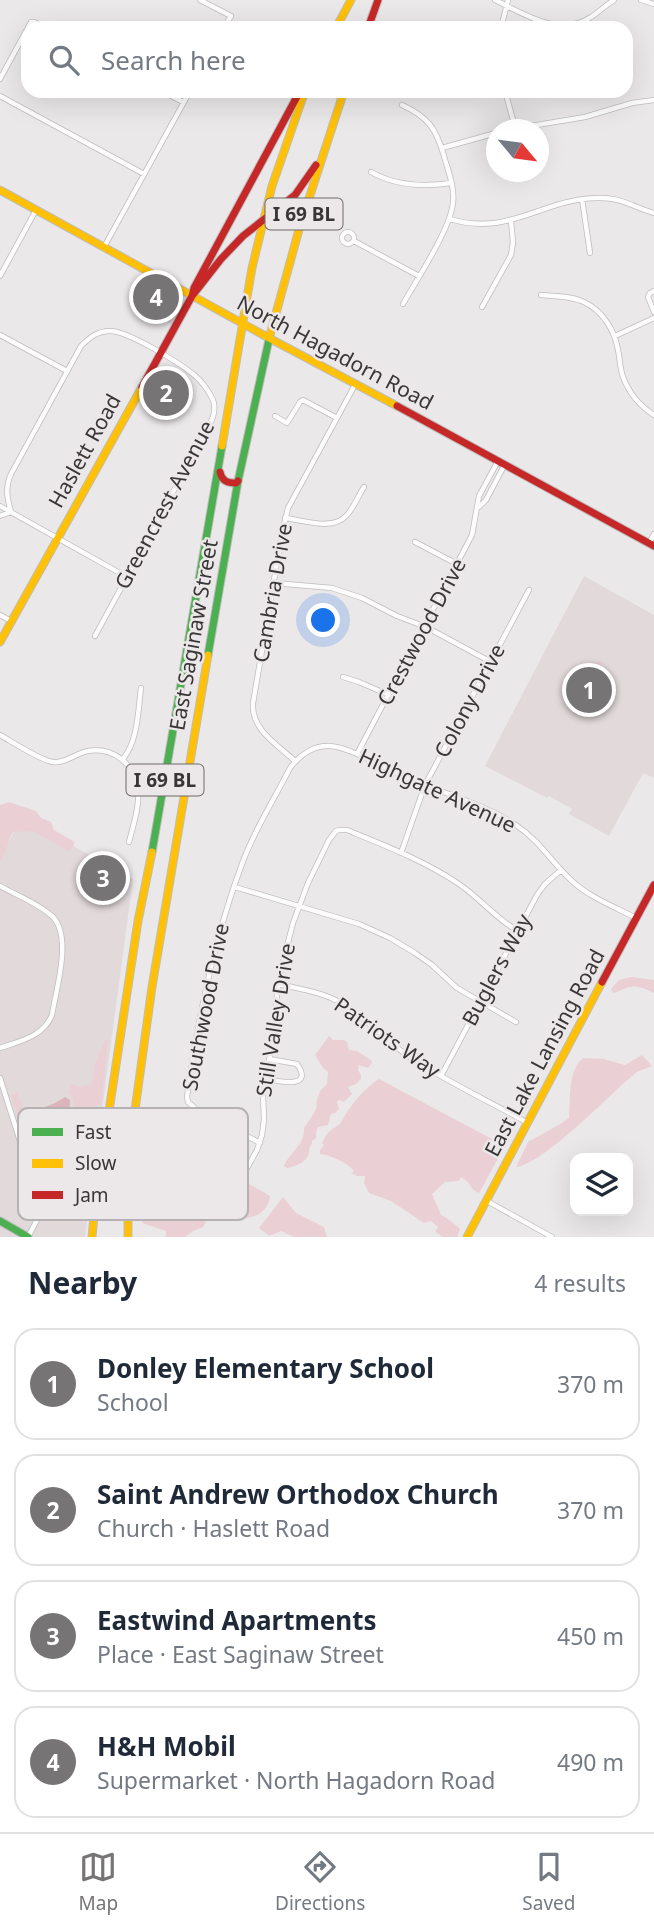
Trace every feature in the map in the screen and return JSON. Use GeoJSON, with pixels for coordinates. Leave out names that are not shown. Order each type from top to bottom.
{"type":"FeatureCollection","features":[{"type":"Feature","properties":{"kind":"main road"},"geometry":{"type":"LineString","coordinates":[[340,21],[351,0]]}},
{"type":"Feature","properties":{"kind":"main road"},"geometry":{"type":"LineString","coordinates":[[370,21],[378,0]]}},
{"type":"Feature","properties":{"kind":"main road","name":"Haslett Road"},"geometry":{"type":"LineString","coordinates":[[0,642],[192,296],[296,98]]}},
{"type":"Feature","properties":{"kind":"main road","name":"East Saginaw Street"},"geometry":{"type":"LineString","coordinates":[[109,1108],[138,921],[157,826],[252,268],[263,219],[303,98]]}},
{"type":"Feature","properties":{"kind":"main road","name":"East Saginaw Street"},"geometry":{"type":"LineString","coordinates":[[135,1108],[152,987],[238,481],[269,338],[300,226],[342,98]]}},
{"type":"Feature","properties":{"kind":"main road"},"geometry":{"type":"LineString","coordinates":[[192,296],[243,236],[285,204],[302,187],[324,149]]}},
{"type":"Feature","properties":{"kind":"main road","name":"North Hagadorn Road"},"geometry":{"type":"LineString","coordinates":[[0,190],[651,545]]}},
{"type":"Feature","properties":{"kind":"main road"},"geometry":{"type":"LineString","coordinates":[[219,468],[225,482],[229,484],[238,481]]}},
{"type":"Feature","properties":{"kind":"main road","name":"East Lake Lansing Road"},"geometry":{"type":"LineString","coordinates":[[467,1237],[654,884]]}},
{"type":"Feature","properties":{"kind":"main road"},"geometry":{"type":"LineString","coordinates":[[0,1221],[28,1237]]}},
{"type":"Feature","properties":{"kind":"street"},"geometry":{"type":"LineString","coordinates":[[200,0],[231,16],[228,21]]}},
{"type":"Feature","properties":{"kind":"street"},"geometry":{"type":"LineString","coordinates":[[495,0],[507,3],[539,21]]}},
{"type":"Feature","properties":{"kind":"street"},"geometry":{"type":"LineString","coordinates":[[585,21],[614,0]]}},
{"type":"Feature","properties":{"kind":"street"},"geometry":{"type":"LineString","coordinates":[[640,0],[654,4]]}},
{"type":"Feature","properties":{"kind":"street"},"geometry":{"type":"LineString","coordinates":[[503,21],[507,3]]}},
{"type":"Feature","properties":{"kind":"street"},"geometry":{"type":"LineString","coordinates":[[0,79],[21,41]]}},
{"type":"Feature","properties":{"kind":"street"},"geometry":{"type":"LineString","coordinates":[[0,96],[144,174]]}},
{"type":"Feature","properties":{"kind":"street"},"geometry":{"type":"LineString","coordinates":[[176,98],[184,102]]}},
{"type":"Feature","properties":{"kind":"street"},"geometry":{"type":"LineString","coordinates":[[104,247],[186,98]]}},
{"type":"Feature","properties":{"kind":"street"},"geometry":{"type":"LineString","coordinates":[[507,98],[512,119]]}},
{"type":"Feature","properties":{"kind":"street"},"geometry":{"type":"LineString","coordinates":[[549,122],[585,117],[632,103],[654,100]]}},
{"type":"Feature","properties":{"kind":"street"},"geometry":{"type":"LineString","coordinates":[[402,105],[427,119],[434,128],[451,183],[453,202],[450,219],[403,304]]}},
{"type":"Feature","properties":{"kind":"street"},"geometry":{"type":"LineString","coordinates":[[442,148],[486,135]]}},
{"type":"Feature","properties":{"kind":"street"},"geometry":{"type":"LineString","coordinates":[[372,172],[386,180],[421,186],[451,183]]}},
{"type":"Feature","properties":{"kind":"street"},"geometry":{"type":"LineString","coordinates":[[450,219],[487,225],[511,221],[582,199],[615,198],[654,213]]}},
{"type":"Feature","properties":{"kind":"street"},"geometry":{"type":"LineString","coordinates":[[582,199],[590,253]]}},
{"type":"Feature","properties":{"kind":"street"},"geometry":{"type":"LineString","coordinates":[[0,276],[36,210]]}},
{"type":"Feature","properties":{"kind":"street"},"geometry":{"type":"LineString","coordinates":[[482,307],[512,250],[511,221]]}},
{"type":"Feature","properties":{"kind":"street"},"geometry":{"type":"LineString","coordinates":[[354,241],[419,276]]}},
{"type":"Feature","properties":{"kind":"street"},"geometry":{"type":"LineString","coordinates":[[654,291],[648,297],[654,312]]}},
{"type":"Feature","properties":{"kind":"street"},"geometry":{"type":"LineString","coordinates":[[541,295],[569,298],[588,304],[601,314],[615,336],[626,385],[639,404],[654,415]]}},
{"type":"Feature","properties":{"kind":"street"},"geometry":{"type":"LineString","coordinates":[[615,336],[654,318]]}},
{"type":"Feature","properties":{"kind":"street"},"geometry":{"type":"LineString","coordinates":[[11,512],[8,482],[81,346],[100,332],[117,332],[159,352]]}},
{"type":"Feature","properties":{"kind":"street"},"geometry":{"type":"LineString","coordinates":[[0,335],[67,371]]}},
{"type":"Feature","properties":{"kind":"street","name":"Greencrest Avenue"},"geometry":{"type":"LineString","coordinates":[[95,636],[214,414],[212,397],[199,380],[159,352]]}},
{"type":"Feature","properties":{"kind":"street","name":"Cambria Drive"},"geometry":{"type":"LineString","coordinates":[[295,761],[262,731],[254,716],[253,703],[288,508],[356,383]]}},
{"type":"Feature","properties":{"kind":"street"},"geometry":{"type":"LineString","coordinates":[[275,416],[287,423],[303,400],[337,418]]}},
{"type":"Feature","properties":{"kind":"street","name":"Crestwood Drive"},"geometry":{"type":"LineString","coordinates":[[357,754],[472,535],[479,496],[502,463]]}},
{"type":"Feature","properties":{"kind":"street"},"geometry":{"type":"LineString","coordinates":[[285,518],[324,524],[341,521],[364,486]]}},
{"type":"Feature","properties":{"kind":"street"},"geometry":{"type":"LineString","coordinates":[[0,506],[127,576]]}},
{"type":"Feature","properties":{"kind":"street"},"geometry":{"type":"LineString","coordinates":[[0,516],[11,512]]}},
{"type":"Feature","properties":{"kind":"street"},"geometry":{"type":"LineString","coordinates":[[651,545],[654,534]]}},
{"type":"Feature","properties":{"kind":"street"},"geometry":{"type":"LineString","coordinates":[[415,542],[457,564]]}},
{"type":"Feature","properties":{"kind":"street"},"geometry":{"type":"LineString","coordinates":[[274,583],[332,588],[362,598],[426,627],[491,662]]}},
{"type":"Feature","properties":{"kind":"street","name":"Colony Drive"},"geometry":{"type":"LineString","coordinates":[[401,853],[425,785],[529,590]]}},
{"type":"Feature","properties":{"kind":"street"},"geometry":{"type":"LineString","coordinates":[[0,615],[12,621]]}},
{"type":"Feature","properties":{"kind":"street"},"geometry":{"type":"LineString","coordinates":[[343,677],[389,695]]}},
{"type":"Feature","properties":{"kind":"street"},"geometry":{"type":"LineString","coordinates":[[123,759],[132,743],[141,688]]}},
{"type":"Feature","properties":{"kind":"street"},"geometry":{"type":"LineString","coordinates":[[0,735],[52,762],[63,761],[89,751],[105,751],[123,759],[138,788],[129,842]]}},
{"type":"Feature","properties":{"kind":"street","name":"Highgate Avenue"},"geometry":{"type":"LineString","coordinates":[[295,761],[309,751],[337,746],[425,785],[458,796],[512,822],[532,836],[572,882],[636,918]]}},
{"type":"Feature","properties":{"kind":"street","name":"Southwood Drive"},"geometry":{"type":"LineString","coordinates":[[195,1108],[187,1097],[209,973],[225,912],[257,831],[295,761]]}},
{"type":"Feature","properties":{"kind":"street","name":"Still Valley Drive"},"geometry":{"type":"LineString","coordinates":[[248,1166],[260,1143],[263,1129],[265,1079],[288,941],[299,906],[323,850],[333,834],[347,830],[401,853]]}},
{"type":"Feature","properties":{"kind":"street"},"geometry":{"type":"LineString","coordinates":[[401,853],[438,870],[458,883],[507,925],[518,931]]}},
{"type":"Feature","properties":{"kind":"street","name":"Buglers Way"},"geometry":{"type":"LineString","coordinates":[[441,1076],[537,895],[561,870]]}},
{"type":"Feature","properties":{"kind":"street"},"geometry":{"type":"LineString","coordinates":[[0,886],[49,914],[60,926],[62,944],[52,1016],[48,1025],[34,1036],[0,1048]]}},
{"type":"Feature","properties":{"kind":"street"},"geometry":{"type":"LineString","coordinates":[[235,887],[359,924],[390,938],[434,967],[457,988],[516,1022]]}},
{"type":"Feature","properties":{"kind":"street","name":"Patriots Way"},"geometry":{"type":"LineString","coordinates":[[279,984],[344,1004],[396,1048],[441,1076],[528,1122]]}},
{"type":"Feature","properties":{"kind":"street"},"geometry":{"type":"LineString","coordinates":[[265,1079],[292,1083],[298,1081],[301,1074],[297,1064],[269,1059]]}},
{"type":"Feature","properties":{"kind":"street"},"geometry":{"type":"LineString","coordinates":[[0,1078],[18,1135]]}},
{"type":"Feature","properties":{"kind":"street","name":"Southwood Drive"},"geometry":{"type":"LineString","coordinates":[[248,1137],[260,1143]]}},
{"type":"Feature","properties":{"kind":"street"},"geometry":{"type":"LineString","coordinates":[[487,1201],[552,1237]]}},
{"type":"Feature","properties":{"kind":"street"},"geometry":{"type":"LineString","coordinates":[[28,1237],[37,1220]]}},
{"type":"Feature","properties":{"kind":"shaded area"},"geometry":{"type":"Polygon","coordinates":[[[153,275],[189,295],[173,325],[137,306],[153,275]]]}},
{"type":"Feature","properties":{"kind":"shaded area"},"geometry":{"type":"Polygon","coordinates":[[[584,576],[654,615],[654,778],[643,773],[609,836],[569,814],[572,809],[549,796],[547,798],[485,766],[584,576]]]}},
{"type":"Feature","properties":{"kind":"shaded area"},"geometry":{"type":"Polygon","coordinates":[[[604,662],[601,670],[587,670],[570,680],[565,675],[577,666],[604,662]]]}},
{"type":"Feature","properties":{"kind":"shaded area"},"geometry":{"type":"Polygon","coordinates":[[[598,669],[591,693],[593,694],[586,708],[561,694],[577,677],[598,669]]]}},
{"type":"Feature","properties":{"kind":"shaded area"},"geometry":{"type":"Polygon","coordinates":[[[9,802],[36,811],[41,818],[51,822],[54,830],[75,842],[70,852],[33,831],[13,832],[0,861],[0,805],[9,802]]]}},
{"type":"Feature","properties":{"kind":"shaded area"},"geometry":{"type":"Polygon","coordinates":[[[22,818],[133,879],[102,1108],[18,1108],[18,1220],[87,1220],[85,1237],[0,1237],[0,857],[22,818]]]}},
{"type":"Feature","properties":{"kind":"shaded area"},"geometry":{"type":"Polygon","coordinates":[[[631,977],[654,980],[654,993],[634,987],[613,993],[611,989],[619,980],[631,977]]]}},
{"type":"Feature","properties":{"kind":"shaded area"},"geometry":{"type":"Polygon","coordinates":[[[329,1036],[333,1040],[344,1040],[349,1050],[357,1051],[372,1063],[368,1068],[359,1065],[361,1079],[348,1087],[352,1094],[344,1102],[337,1102],[339,1109],[331,1114],[328,1125],[318,1127],[306,1159],[287,1168],[284,1166],[300,1144],[304,1128],[317,1106],[320,1091],[327,1084],[328,1072],[315,1055],[329,1036]]]}},
{"type":"Feature","properties":{"kind":"shaded area"},"geometry":{"type":"Polygon","coordinates":[[[105,1040],[108,1040],[101,1104],[91,1108],[73,1108],[73,1099],[68,1092],[72,1084],[80,1087],[92,1084],[96,1062],[105,1040]]]}},
{"type":"Feature","properties":{"kind":"shaded area"},"geometry":{"type":"Polygon","coordinates":[[[642,1055],[652,1066],[637,1072],[541,1156],[516,1167],[528,1142],[569,1118],[572,1078],[574,1070],[583,1058],[604,1059],[625,1065],[642,1055]]]}},
{"type":"Feature","properties":{"kind":"shaded area"},"geometry":{"type":"Polygon","coordinates":[[[379,1079],[505,1146],[479,1193],[461,1177],[459,1181],[445,1182],[432,1194],[441,1215],[460,1229],[457,1237],[443,1237],[435,1232],[438,1227],[431,1221],[424,1223],[391,1201],[369,1193],[364,1183],[365,1176],[357,1176],[351,1173],[354,1171],[343,1162],[320,1154],[327,1134],[340,1124],[362,1093],[379,1079]]]}},
{"type":"Feature","properties":{"kind":"shaded area"},"geometry":{"type":"Polygon","coordinates":[[[17,1092],[23,1108],[18,1108],[18,1118],[11,1096],[17,1092]]]}},
{"type":"Feature","properties":{"kind":"shaded area"},"geometry":{"type":"Polygon","coordinates":[[[65,1097],[70,1100],[70,1108],[41,1108],[47,1106],[65,1097]]]}},
{"type":"Feature","properties":{"kind":"shaded area"},"geometry":{"type":"Polygon","coordinates":[[[248,1183],[270,1196],[266,1208],[248,1218],[248,1183]]]}},
{"type":"Feature","properties":{"kind":"shaded area"},"geometry":{"type":"Polygon","coordinates":[[[283,1197],[296,1213],[324,1227],[327,1237],[294,1237],[281,1231],[269,1236],[259,1228],[283,1197]]]}},
{"type":"Feature","properties":{"kind":"shaded area"},"geometry":{"type":"Polygon","coordinates":[[[143,1220],[207,1220],[203,1227],[185,1237],[166,1237],[166,1231],[142,1223],[143,1220]]]}},
{"type":"Feature","properties":{"kind":"traffic: fast"},"geometry":{"type":"LineString","coordinates":[[208,655],[238,481],[270,335]]}},
{"type":"Feature","properties":{"kind":"traffic: fast"},"geometry":{"type":"LineString","coordinates":[[152,852],[222,446]]}},
{"type":"Feature","properties":{"kind":"traffic: fast"},"geometry":{"type":"LineString","coordinates":[[0,1221],[28,1237]]}},
{"type":"Feature","properties":{"kind":"traffic: slow"},"geometry":{"type":"LineString","coordinates":[[340,21],[351,0]]}},
{"type":"Feature","properties":{"kind":"traffic: slow"},"geometry":{"type":"LineString","coordinates":[[222,446],[252,268],[272,186],[303,98]]}},
{"type":"Feature","properties":{"kind":"traffic: slow"},"geometry":{"type":"LineString","coordinates":[[270,335],[300,226],[342,98]]}},
{"type":"Feature","properties":{"kind":"traffic: slow"},"geometry":{"type":"LineString","coordinates":[[0,190],[397,406]]}},
{"type":"Feature","properties":{"kind":"traffic: slow"},"geometry":{"type":"LineString","coordinates":[[0,642],[142,387]]}},
{"type":"Feature","properties":{"kind":"traffic: slow"},"geometry":{"type":"LineString","coordinates":[[135,1108],[152,987],[208,655]]}},
{"type":"Feature","properties":{"kind":"traffic: slow"},"geometry":{"type":"LineString","coordinates":[[109,1108],[138,921],[152,852]]}},
{"type":"Feature","properties":{"kind":"traffic: slow"},"geometry":{"type":"LineString","coordinates":[[467,1237],[602,982]]}},
{"type":"Feature","properties":{"kind":"traffic: slow"},"geometry":{"type":"LineString","coordinates":[[92,1237],[94,1220]]}},
{"type":"Feature","properties":{"kind":"traffic: slow"},"geometry":{"type":"LineString","coordinates":[[128,1220],[128,1237]]}},
{"type":"Feature","properties":{"kind":"traffic: jam"},"geometry":{"type":"LineString","coordinates":[[370,21],[378,0]]}},
{"type":"Feature","properties":{"kind":"traffic: jam"},"geometry":{"type":"LineString","coordinates":[[142,387],[296,98]]}},
{"type":"Feature","properties":{"kind":"traffic: jam"},"geometry":{"type":"LineString","coordinates":[[192,296],[243,236],[295,195],[316,165]]}},
{"type":"Feature","properties":{"kind":"traffic: jam"},"geometry":{"type":"LineString","coordinates":[[397,406],[654,546]]}},
{"type":"Feature","properties":{"kind":"traffic: jam"},"geometry":{"type":"LineString","coordinates":[[220,472],[225,481],[238,481]]}},
{"type":"Feature","properties":{"kind":"traffic: jam"},"geometry":{"type":"LineString","coordinates":[[602,982],[654,885]]}},
{"type":"Feature","properties":{"kind":"place","name":"H&H Mobil"},"geometry":{"type":"Point","coordinates":[156,297]}},
{"type":"Feature","properties":{"kind":"place","name":"Saint Andrew Orthodox Church"},"geometry":{"type":"Point","coordinates":[166,393]}},
{"type":"Feature","properties":{"kind":"place","name":"Donley Elementary School"},"geometry":{"type":"Point","coordinates":[589,690]}},
{"type":"Feature","properties":{"kind":"place","name":"Eastwind Apartments"},"geometry":{"type":"Point","coordinates":[103,878]}}]}
